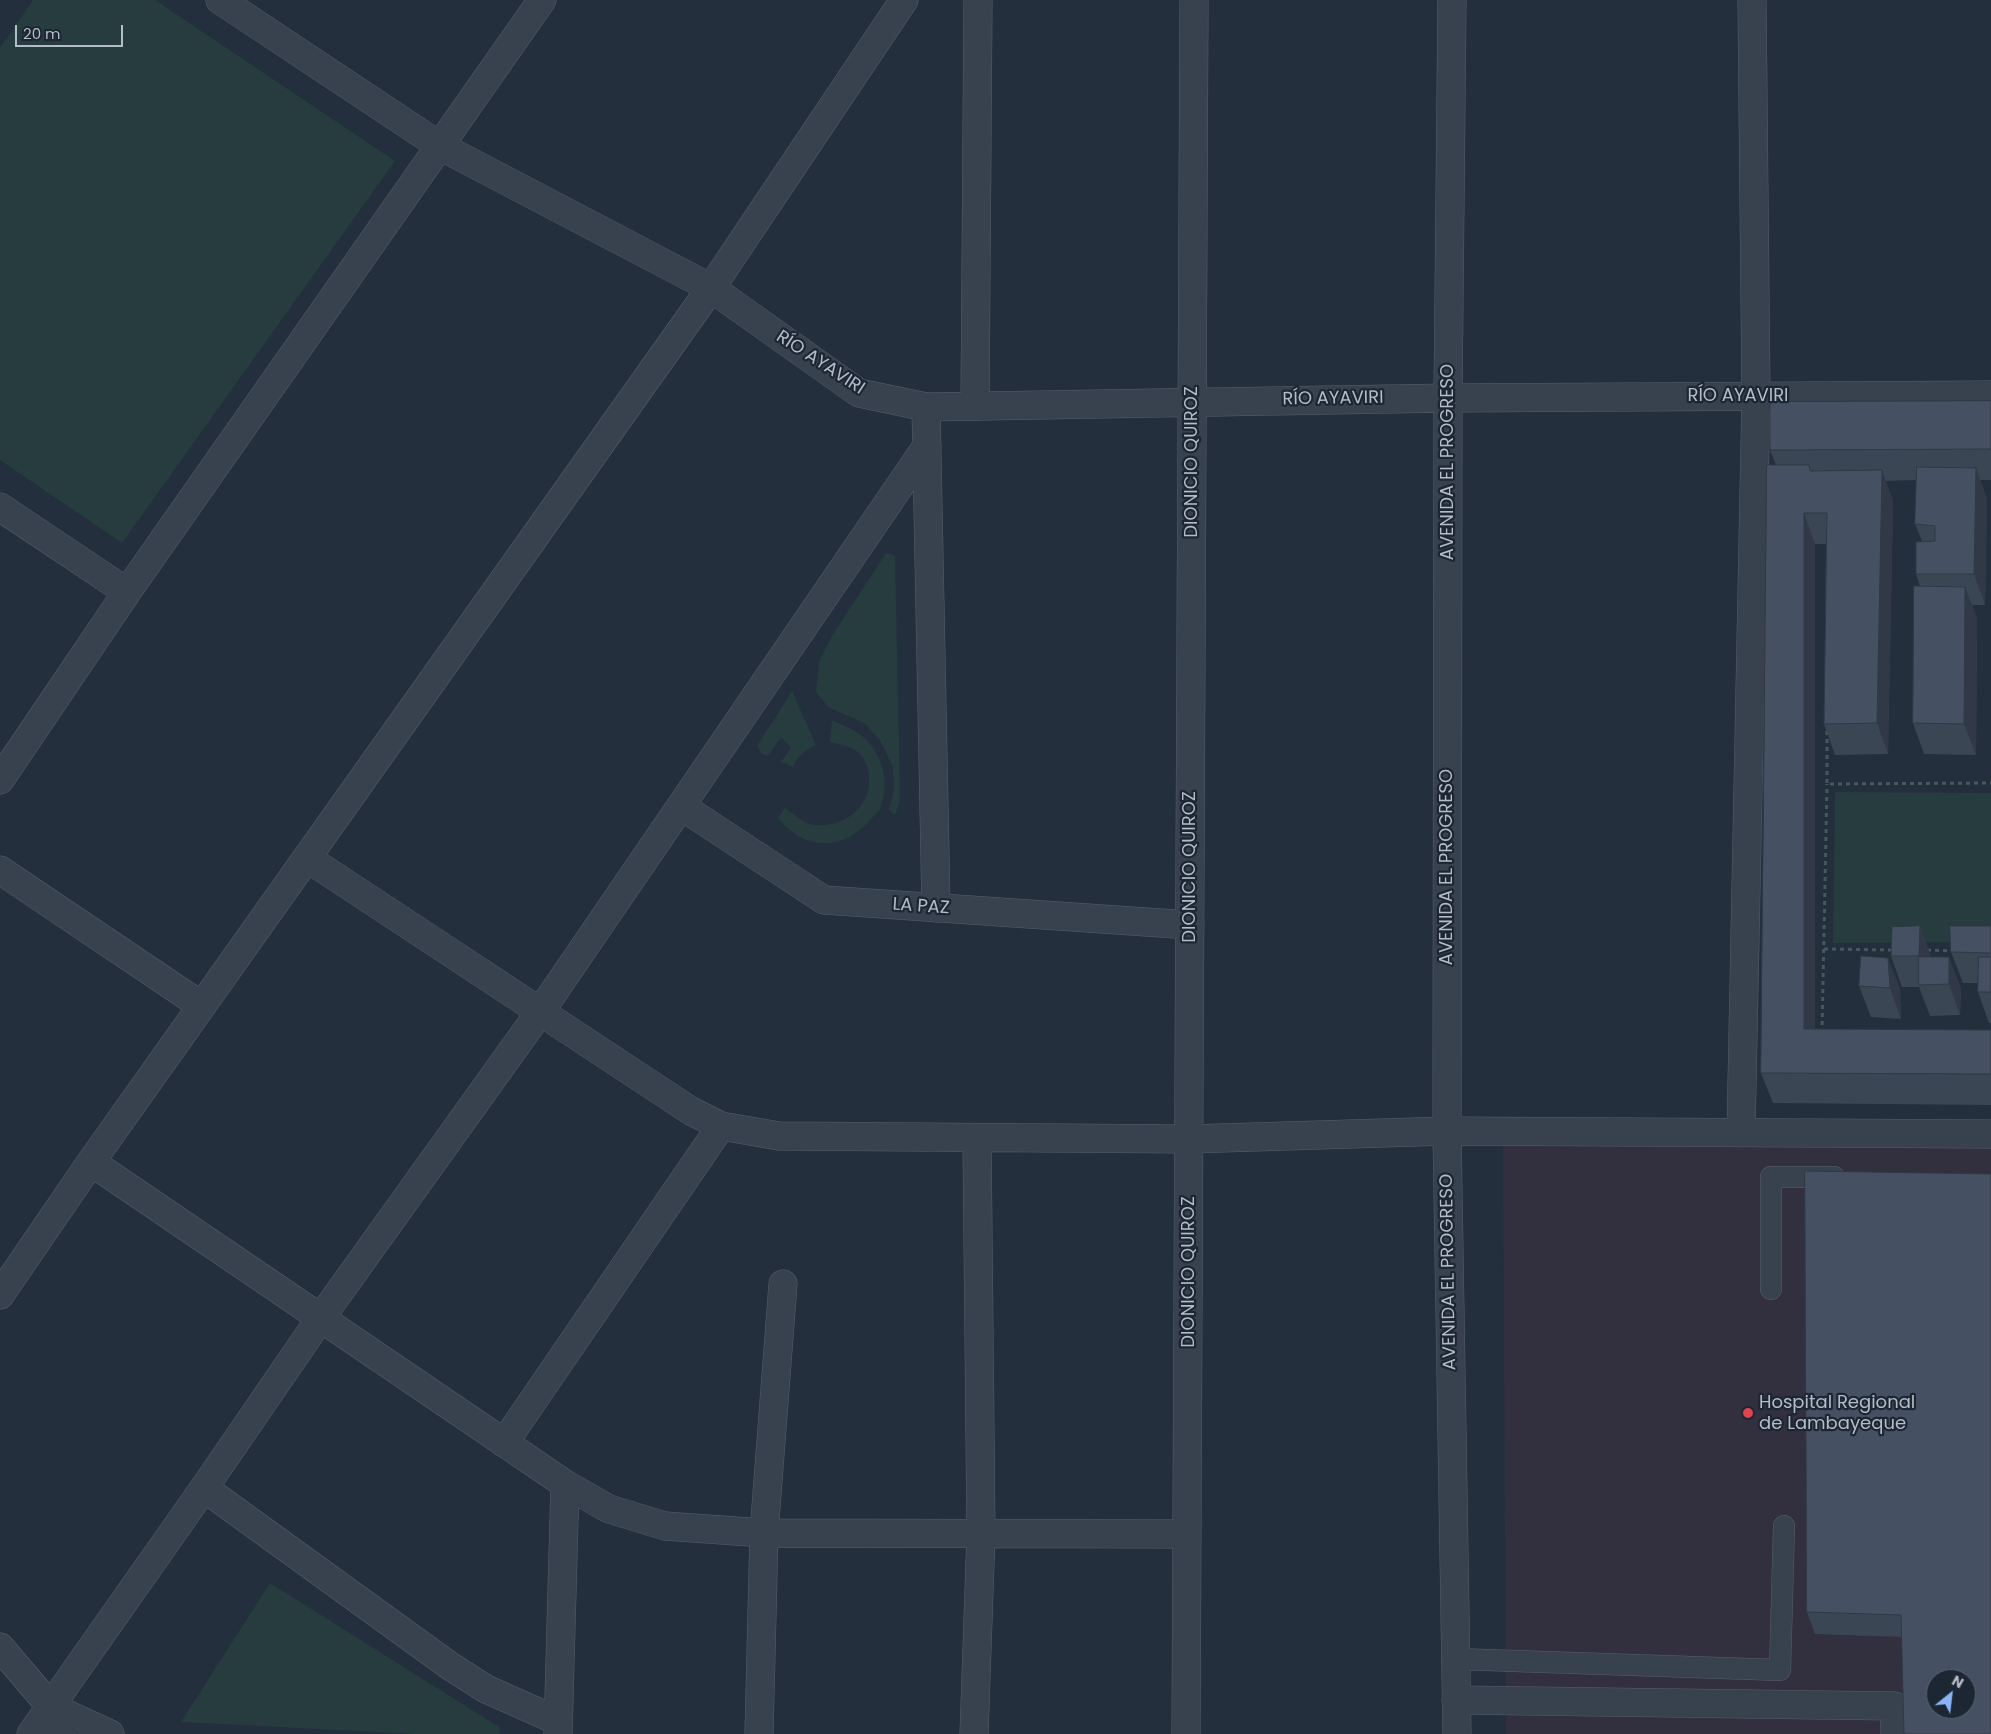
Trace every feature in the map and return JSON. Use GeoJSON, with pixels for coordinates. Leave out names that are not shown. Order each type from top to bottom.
{"type":"FeatureCollection","features":[{"type":"Feature","properties":{"kind":"street","name":"RÍO AYAVIRI"},"geometry":{"type":"LineString","coordinates":[[220,0],[440,146],[711,288],[859,393],[926,407],[1448,398],[1991,396]]}},
{"type":"Feature","properties":{"kind":"street"},"geometry":{"type":"LineString","coordinates":[[0,780],[127,592],[542,0]]}},
{"type":"Feature","properties":{"kind":"street"},"geometry":{"type":"LineString","coordinates":[[0,1295],[90,1162],[711,288],[904,0]]}},
{"type":"Feature","properties":{"kind":"street"},"geometry":{"type":"LineString","coordinates":[[975,406],[978,0]]}},
{"type":"Feature","properties":{"kind":"street","name":"DIONICIO QUIROZ"},"geometry":{"type":"LineString","coordinates":[[1186,1734],[1194,0]]}},
{"type":"Feature","properties":{"kind":"street","name":"AVENIDA EL PROGRESO"},"geometry":{"type":"LineString","coordinates":[[1452,0],[1448,398],[1447,1131],[1457,1734]]}},
{"type":"Feature","properties":{"kind":"street"},"geometry":{"type":"LineString","coordinates":[[1741,1133],[1756,396],[1752,0]]}},
{"type":"Feature","properties":{"kind":"street"},"geometry":{"type":"LineString","coordinates":[[926,407],[936,908]]}},
{"type":"Feature","properties":{"kind":"street"},"geometry":{"type":"LineString","coordinates":[[31,1734],[320,1319],[540,1012],[927,446]]}},
{"type":"Feature","properties":{"kind":"street"},"geometry":{"type":"LineString","coordinates":[[0,507],[127,592]]}},
{"type":"Feature","properties":{"kind":"street","name":"LA PAZ"},"geometry":{"type":"LineString","coordinates":[[681,806],[824,900],[1190,925]]}},
{"type":"Feature","properties":{"kind":"street"},"geometry":{"type":"LineString","coordinates":[[307,858],[691,1111],[721,1126],[779,1136],[1190,1139],[1447,1131],[1991,1134]]}},
{"type":"Feature","properties":{"kind":"street"},"geometry":{"type":"LineString","coordinates":[[0,870],[202,1006]]}},
{"type":"Feature","properties":{"kind":"street"},"geometry":{"type":"LineString","coordinates":[[504,1443],[721,1126]]}},
{"type":"Feature","properties":{"kind":"street"},"geometry":{"type":"LineString","coordinates":[[974,1734],[980,1534],[977,1138]]}},
{"type":"Feature","properties":{"kind":"street"},"geometry":{"type":"LineString","coordinates":[[90,1162],[564,1484],[609,1509],[665,1526],[764,1533],[1187,1534]]}},
{"type":"Feature","properties":{"kind":"street"},"geometry":{"type":"LineString","coordinates":[[759,1734],[764,1533],[783,1284]]}},
{"type":"Feature","properties":{"kind":"street"},"geometry":{"type":"LineString","coordinates":[[204,1488],[450,1666],[486,1689],[558,1728],[564,1484]]}},
{"type":"Feature","properties":{"kind":"street"},"geometry":{"type":"LineString","coordinates":[[0,1647],[51,1707],[60,1734]]}},
{"type":"Feature","properties":{"kind":"street"},"geometry":{"type":"LineString","coordinates":[[1456,1700],[1894,1706],[1895,1734]]}},
{"type":"Feature","properties":{"kind":"street"},"geometry":{"type":"LineString","coordinates":[[51,1707],[110,1734]]}},
{"type":"Feature","properties":{"kind":"lane"},"geometry":{"type":"LineString","coordinates":[[1772,1289],[1771,1177],[1857,1178]]}},
{"type":"Feature","properties":{"kind":"lane"},"geometry":{"type":"LineString","coordinates":[[1456,1659],[1780,1670],[1784,1526]]}},
{"type":"Feature","properties":{"kind":"path"},"geometry":{"type":"LineString","coordinates":[[1822,1034],[1828,726]]}},
{"type":"Feature","properties":{"kind":"path"},"geometry":{"type":"LineString","coordinates":[[1827,784],[1991,783]]}},
{"type":"Feature","properties":{"kind":"path"},"geometry":{"type":"LineString","coordinates":[[1824,949],[1903,950]]}},
{"type":"Feature","properties":{"kind":"path"},"geometry":{"type":"LineString","coordinates":[[1922,950],[1962,951]]}},
{"type":"Feature","properties":{"kind":"shaded area","name":"Hospital Regional de Lambayeque"},"geometry":{"type":"Polygon","coordinates":[[[1503,1144],[1991,1147],[1991,1734],[1506,1734],[1503,1144]]]}},
{"type":"Feature","properties":{"kind":"green space"},"geometry":{"type":"Polygon","coordinates":[[[33,0],[155,0],[395,161],[122,543],[0,460],[0,48],[33,0]]]}},
{"type":"Feature","properties":{"kind":"green space"},"geometry":{"type":"Polygon","coordinates":[[[886,553],[895,556],[900,800],[895,815],[889,810],[894,790],[893,767],[880,740],[864,723],[828,707],[816,692],[819,662],[832,636],[886,553]]]}},
{"type":"Feature","properties":{"kind":"green space"},"geometry":{"type":"Polygon","coordinates":[[[792,691],[816,745],[802,754],[793,767],[781,762],[791,748],[782,738],[768,756],[762,754],[757,746],[792,691]]]}},
{"type":"Feature","properties":{"kind":"green space"},"geometry":{"type":"Polygon","coordinates":[[[832,720],[852,729],[869,743],[879,759],[885,787],[884,797],[879,810],[864,826],[846,838],[826,843],[806,839],[792,832],[778,818],[785,808],[810,824],[826,825],[837,822],[848,818],[856,811],[868,793],[868,769],[863,758],[849,747],[830,742],[832,720]]]}},
{"type":"Feature","properties":{"kind":"green space"},"geometry":{"type":"Polygon","coordinates":[[[1835,792],[1991,793],[1991,942],[1833,943],[1835,792]]]}},
{"type":"Feature","properties":{"kind":"green space"},"geometry":{"type":"Polygon","coordinates":[[[270,1583],[499,1727],[500,1734],[417,1734],[181,1722],[270,1583]]]}},
{"type":"Feature","properties":{"kind":"building"},"geometry":{"type":"Polygon","coordinates":[[[1991,401],[1991,449],[1770,450],[1770,402],[1991,401]]]}},
{"type":"Feature","properties":{"kind":"building"},"geometry":{"type":"Polygon","coordinates":[[[1767,465],[1809,465],[1810,471],[1882,470],[1877,723],[1824,724],[1827,513],[1804,513],[1804,1029],[1991,1030],[1991,1074],[1761,1073],[1767,465]]]}},
{"type":"Feature","properties":{"kind":"building"},"geometry":{"type":"Polygon","coordinates":[[[1917,467],[1976,468],[1974,574],[1916,574],[1916,542],[1935,541],[1935,526],[1915,524],[1917,467]]]}},
{"type":"Feature","properties":{"kind":"building"},"geometry":{"type":"Polygon","coordinates":[[[1914,586],[1965,587],[1964,724],[1913,723],[1914,586]]]}},
{"type":"Feature","properties":{"kind":"building"},"geometry":{"type":"Polygon","coordinates":[[[1920,926],[1919,956],[1891,956],[1892,927],[1920,926]]]}},
{"type":"Feature","properties":{"kind":"building"},"geometry":{"type":"Polygon","coordinates":[[[1950,926],[1991,926],[1991,953],[1951,952],[1950,926]]]}},
{"type":"Feature","properties":{"kind":"building"},"geometry":{"type":"Polygon","coordinates":[[[1861,956],[1888,958],[1890,988],[1859,986],[1861,956]]]}},
{"type":"Feature","properties":{"kind":"building"},"geometry":{"type":"Polygon","coordinates":[[[1919,957],[1949,957],[1949,984],[1919,985],[1919,957]]]}},
{"type":"Feature","properties":{"kind":"building"},"geometry":{"type":"Polygon","coordinates":[[[1979,957],[1991,957],[1991,992],[1978,992],[1979,957]]]}},
{"type":"Feature","properties":{"kind":"building"},"geometry":{"type":"Polygon","coordinates":[[[1805,1171],[1991,1174],[1991,1734],[1904,1734],[1901,1615],[1807,1612],[1805,1171]]]}},
{"type":"Feature","properties":{"kind":"place","name":"Hospital Regional de Lambayeque"},"geometry":{"type":"Point","coordinates":[1748,1413]}}]}
